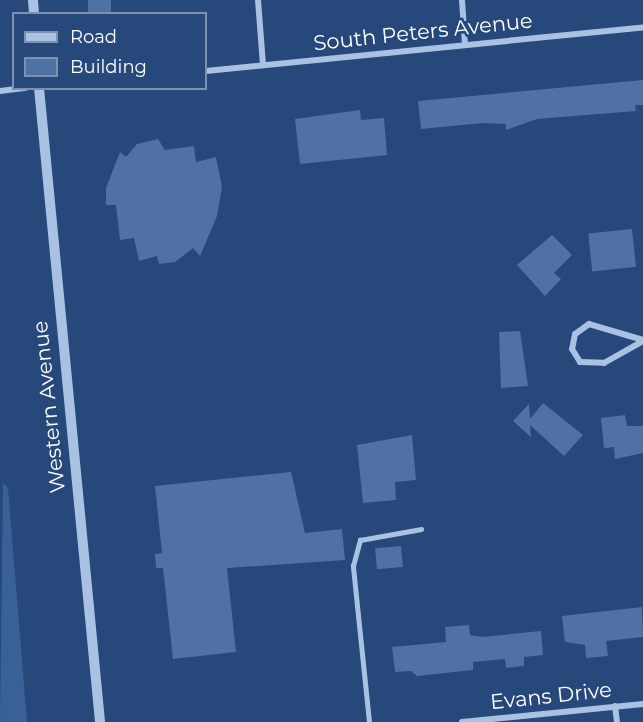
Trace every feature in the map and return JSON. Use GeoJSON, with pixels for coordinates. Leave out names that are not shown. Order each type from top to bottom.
{"type":"FeatureCollection","features":[{"type":"Feature","properties":{"kind":"street"},"geometry":{"type":"LineString","coordinates":[[258,0],[263,65]]}},
{"type":"Feature","properties":{"kind":"street"},"geometry":{"type":"LineString","coordinates":[[462,0],[465,45]]}},
{"type":"Feature","properties":{"kind":"street","name":"South Peters Avenue"},"geometry":{"type":"LineString","coordinates":[[207,70],[643,27]]}},
{"type":"Feature","properties":{"kind":"street","name":"Western Avenue"},"geometry":{"type":"LineString","coordinates":[[39,90],[100,722]]}},
{"type":"Feature","properties":{"kind":"street"},"geometry":{"type":"LineString","coordinates":[[589,324],[643,340],[604,363],[580,362],[572,349],[575,334],[589,324]]}},
{"type":"Feature","properties":{"kind":"street","name":"Evans Drive"},"geometry":{"type":"LineString","coordinates":[[462,722],[643,704]]}},
{"type":"Feature","properties":{"kind":"street"},"geometry":{"type":"LineString","coordinates":[[615,706],[617,722]]}},
{"type":"Feature","properties":{"kind":"lane"},"geometry":{"type":"LineString","coordinates":[[369,722],[353,566],[360,540],[421,528]]}},
{"type":"Feature","properties":{"kind":"shaded area"},"geometry":{"type":"Polygon","coordinates":[[[3,483],[8,488],[27,722],[0,722],[3,483]]]}},
{"type":"Feature","properties":{"kind":"building"},"geometry":{"type":"Polygon","coordinates":[[[88,0],[111,0],[111,12],[88,12],[88,0]]]}},
{"type":"Feature","properties":{"kind":"building"},"geometry":{"type":"Polygon","coordinates":[[[643,80],[643,105],[635,105],[636,111],[537,119],[506,130],[506,124],[483,123],[421,129],[418,101],[643,80]]]}},
{"type":"Feature","properties":{"kind":"building"},"geometry":{"type":"Polygon","coordinates":[[[360,110],[361,120],[384,118],[387,155],[300,164],[295,119],[360,110]]]}},
{"type":"Feature","properties":{"kind":"building"},"geometry":{"type":"Polygon","coordinates":[[[158,139],[165,150],[194,146],[196,162],[216,157],[222,187],[217,216],[200,256],[193,248],[175,262],[159,264],[157,256],[139,261],[134,238],[120,240],[116,205],[106,205],[106,188],[120,152],[126,157],[137,144],[158,139]]]}},
{"type":"Feature","properties":{"kind":"building"},"geometry":{"type":"Polygon","coordinates":[[[632,229],[636,267],[592,271],[588,234],[632,229]]]}},
{"type":"Feature","properties":{"kind":"building"},"geometry":{"type":"Polygon","coordinates":[[[552,235],[572,255],[554,273],[561,279],[545,296],[517,265],[552,235]]]}},
{"type":"Feature","properties":{"kind":"building"},"geometry":{"type":"Polygon","coordinates":[[[520,331],[528,386],[501,388],[499,332],[520,331]]]}},
{"type":"Feature","properties":{"kind":"building"},"geometry":{"type":"Polygon","coordinates":[[[543,403],[583,435],[564,456],[530,425],[531,437],[513,421],[529,404],[530,419],[543,403]]]}},
{"type":"Feature","properties":{"kind":"building"},"geometry":{"type":"Polygon","coordinates":[[[625,415],[627,426],[643,426],[643,453],[615,459],[614,447],[604,448],[601,418],[625,415]]]}},
{"type":"Feature","properties":{"kind":"building"},"geometry":{"type":"Polygon","coordinates":[[[412,435],[416,480],[395,482],[396,500],[363,503],[357,445],[412,435]]]}},
{"type":"Feature","properties":{"kind":"building"},"geometry":{"type":"Polygon","coordinates":[[[291,472],[305,533],[342,529],[345,560],[227,568],[236,652],[173,659],[163,568],[156,568],[155,554],[162,553],[155,486],[291,472]]]}},
{"type":"Feature","properties":{"kind":"building"},"geometry":{"type":"Polygon","coordinates":[[[401,546],[403,567],[377,569],[375,548],[401,546]]]}},
{"type":"Feature","properties":{"kind":"building"},"geometry":{"type":"Polygon","coordinates":[[[642,607],[643,637],[606,641],[608,656],[586,658],[585,645],[565,642],[562,616],[642,607]]]}},
{"type":"Feature","properties":{"kind":"building"},"geometry":{"type":"Polygon","coordinates":[[[469,625],[470,635],[482,637],[541,631],[543,655],[524,657],[524,666],[506,668],[505,659],[473,662],[473,670],[417,676],[411,671],[395,672],[392,647],[446,642],[445,627],[469,625]]]}}]}
